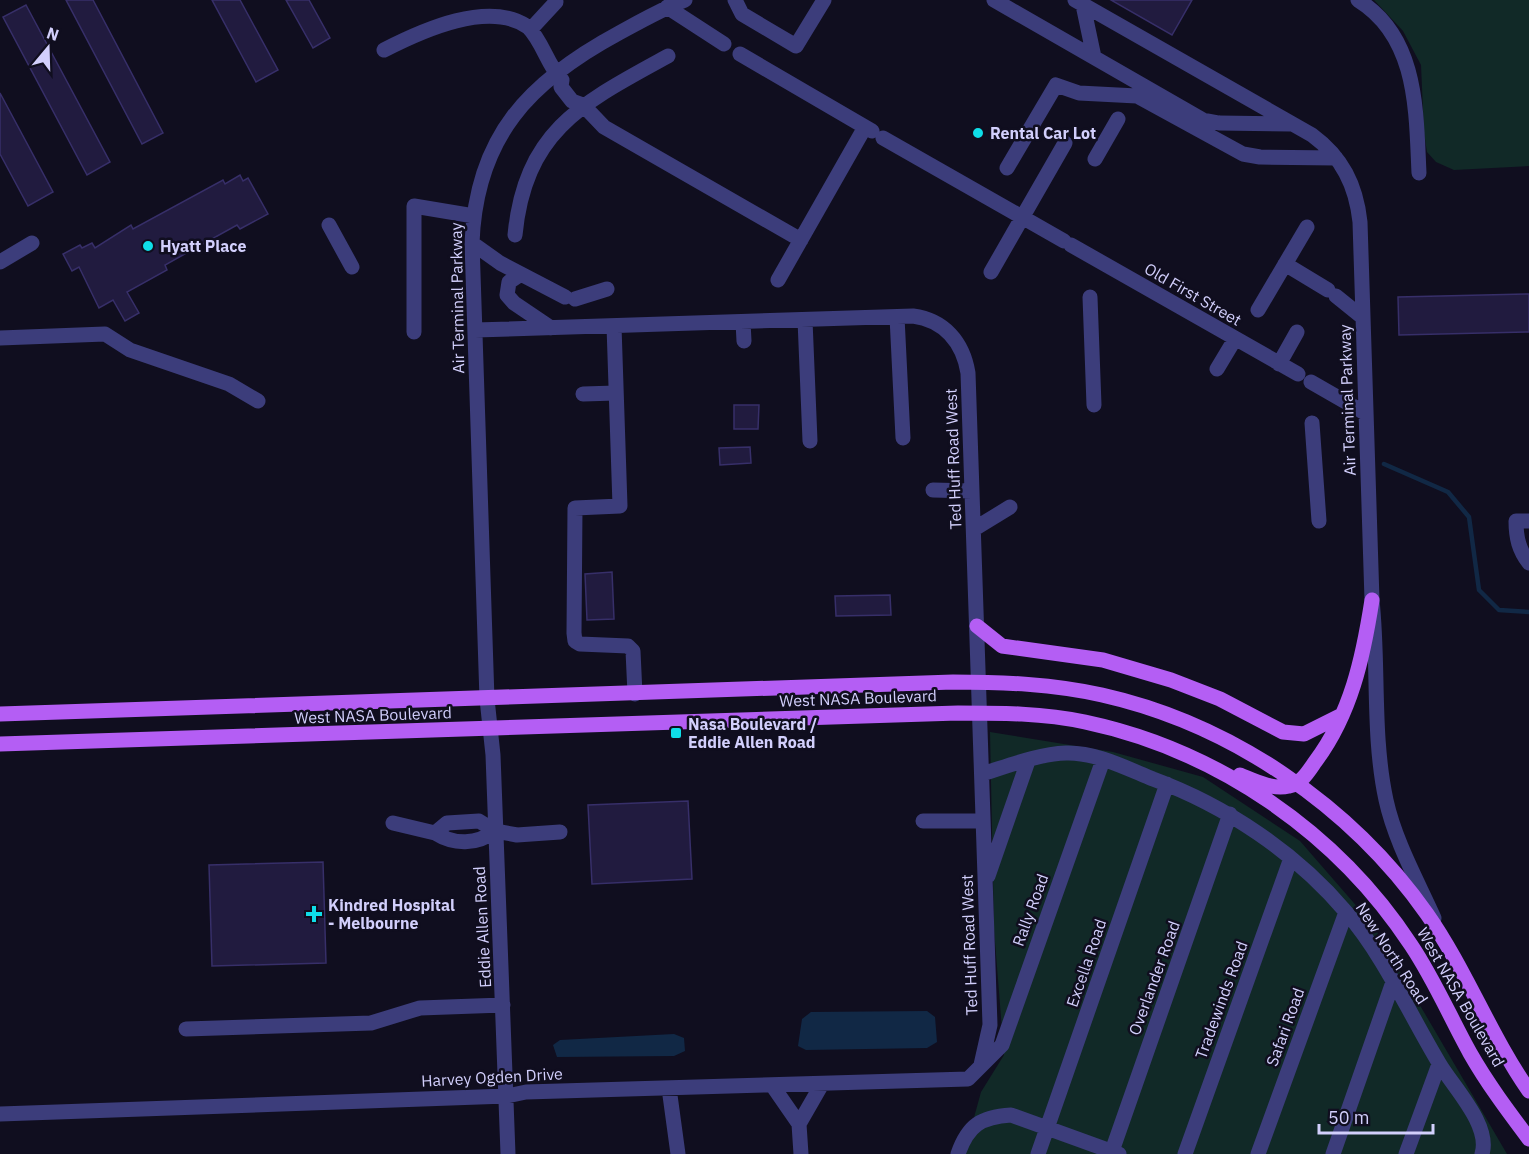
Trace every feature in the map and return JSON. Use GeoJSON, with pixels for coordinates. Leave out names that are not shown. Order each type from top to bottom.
{"type":"FeatureCollection","features":[{"type":"Feature","properties":{"kind":"main road"},"geometry":{"type":"LineString","coordinates":[[1198,760],[1274,787],[1297,784],[1323,751],[1342,716],[1362,659],[1372,600]]}},
{"type":"Feature","properties":{"kind":"main road"},"geometry":{"type":"LineString","coordinates":[[977,626],[1002,646],[1103,660],[1171,680],[1220,699],[1283,732],[1304,734],[1342,716]]}},
{"type":"Feature","properties":{"kind":"main road","name":"West NASA Boulevard"},"geometry":{"type":"LineString","coordinates":[[0,714],[979,682],[1071,689],[1136,705],[1179,720],[1227,741],[1297,784],[1369,845],[1409,891],[1444,940],[1498,1041],[1529,1091]]}},
{"type":"Feature","properties":{"kind":"main road","name":"West NASA Boulevard"},"geometry":{"type":"LineString","coordinates":[[0,744],[980,713],[1042,716],[1083,722],[1135,736],[1198,760],[1238,781],[1278,807],[1333,852],[1366,886],[1413,946],[1485,1077],[1529,1139]]}},
{"type":"Feature","properties":{"kind":"street","name":"Air Terminal Parkway"},"geometry":{"type":"LineString","coordinates":[[487,699],[472,243],[474,216],[482,179],[498,139],[518,109],[583,53],[669,4],[685,0]]}},
{"type":"Feature","properties":{"kind":"street"},"geometry":{"type":"LineString","coordinates":[[735,0],[742,14],[796,46],[824,0]]}},
{"type":"Feature","properties":{"kind":"street"},"geometry":{"type":"LineString","coordinates":[[994,0],[1211,123],[1294,124]]}},
{"type":"Feature","properties":{"kind":"street"},"geometry":{"type":"LineString","coordinates":[[1358,0],[1390,28],[1407,63],[1414,91],[1419,172]]}},
{"type":"Feature","properties":{"kind":"street"},"geometry":{"type":"LineString","coordinates":[[531,29],[556,2]]}},
{"type":"Feature","properties":{"kind":"street","name":"Air Terminal Parkway"},"geometry":{"type":"LineString","coordinates":[[1079,2],[1294,124],[1320,141],[1336,158],[1350,179],[1358,204],[1372,600],[1381,769],[1387,803],[1405,855],[1444,940]]}},
{"type":"Feature","properties":{"kind":"street"},"geometry":{"type":"LineString","coordinates":[[1079,2],[1094,57]]}},
{"type":"Feature","properties":{"kind":"street"},"geometry":{"type":"LineString","coordinates":[[669,4],[724,44]]}},
{"type":"Feature","properties":{"kind":"street"},"geometry":{"type":"LineString","coordinates":[[384,50],[462,10],[499,10],[518,18],[531,29],[558,76],[569,82],[579,95],[581,103],[603,128],[801,240]]}},
{"type":"Feature","properties":{"kind":"street","name":"Old First Street"},"geometry":{"type":"LineString","coordinates":[[740,54],[1365,412]]}},
{"type":"Feature","properties":{"kind":"street"},"geometry":{"type":"LineString","coordinates":[[515,235],[520,202],[531,169],[555,132],[581,103],[668,56]]}},
{"type":"Feature","properties":{"kind":"street"},"geometry":{"type":"LineString","coordinates":[[1006,168],[1056,85],[1079,93],[1137,96],[1236,152],[1249,156],[1336,158]]}},
{"type":"Feature","properties":{"kind":"street"},"geometry":{"type":"LineString","coordinates":[[1095,159],[1118,119]]}},
{"type":"Feature","properties":{"kind":"street"},"geometry":{"type":"LineString","coordinates":[[778,280],[801,240],[874,132]]}},
{"type":"Feature","properties":{"kind":"street"},"geometry":{"type":"LineString","coordinates":[[991,272],[1065,143]]}},
{"type":"Feature","properties":{"kind":"street"},"geometry":{"type":"LineString","coordinates":[[414,332],[414,206],[474,216]]}},
{"type":"Feature","properties":{"kind":"street"},"geometry":{"type":"LineString","coordinates":[[329,225],[352,267]]}},
{"type":"Feature","properties":{"kind":"street"},"geometry":{"type":"LineString","coordinates":[[1258,310],[1307,227]]}},
{"type":"Feature","properties":{"kind":"street"},"geometry":{"type":"LineString","coordinates":[[0,262],[32,243]]}},
{"type":"Feature","properties":{"kind":"street"},"geometry":{"type":"LineString","coordinates":[[472,243],[521,274],[570,298],[607,289]]}},
{"type":"Feature","properties":{"kind":"street"},"geometry":{"type":"LineString","coordinates":[[1285,264],[1332,293],[1362,317]]}},
{"type":"Feature","properties":{"kind":"street"},"geometry":{"type":"LineString","coordinates":[[521,274],[509,282],[507,295],[514,303],[551,328]]}},
{"type":"Feature","properties":{"kind":"street"},"geometry":{"type":"LineString","coordinates":[[1090,297],[1094,405]]}},
{"type":"Feature","properties":{"kind":"street"},"geometry":{"type":"LineString","coordinates":[[897,317],[903,438]]}},
{"type":"Feature","properties":{"kind":"street","name":"Ted Huff Road West"},"geometry":{"type":"LineString","coordinates":[[475,330],[920,317],[935,322],[951,334],[964,355],[968,373],[990,1026],[981,1066]]}},
{"type":"Feature","properties":{"kind":"street"},"geometry":{"type":"LineString","coordinates":[[806,320],[810,441]]}},
{"type":"Feature","properties":{"kind":"street"},"geometry":{"type":"LineString","coordinates":[[743,321],[744,341]]}},
{"type":"Feature","properties":{"kind":"street"},"geometry":{"type":"LineString","coordinates":[[614,326],[620,506],[575,508],[574,633],[575,641],[580,644],[628,646],[633,651],[635,694]]}},
{"type":"Feature","properties":{"kind":"street"},"geometry":{"type":"LineString","coordinates":[[1279,364],[1298,332]]}},
{"type":"Feature","properties":{"kind":"street"},"geometry":{"type":"LineString","coordinates":[[0,338],[105,334],[130,350],[229,384],[258,401]]}},
{"type":"Feature","properties":{"kind":"street"},"geometry":{"type":"LineString","coordinates":[[1217,369],[1236,339]]}},
{"type":"Feature","properties":{"kind":"street"},"geometry":{"type":"LineString","coordinates":[[582,394],[616,393]]}},
{"type":"Feature","properties":{"kind":"street"},"geometry":{"type":"LineString","coordinates":[[1312,423],[1319,521]]}},
{"type":"Feature","properties":{"kind":"street"},"geometry":{"type":"LineString","coordinates":[[933,490],[972,491]]}},
{"type":"Feature","properties":{"kind":"street"},"geometry":{"type":"LineString","coordinates":[[974,529],[1010,507]]}},
{"type":"Feature","properties":{"kind":"street"},"geometry":{"type":"LineString","coordinates":[[1529,521],[1516,521],[1516,530],[1519,547],[1529,563]]}},
{"type":"Feature","properties":{"kind":"street","name":"Eddie Allen Road"},"geometry":{"type":"LineString","coordinates":[[487,699],[491,728],[508,1154]]}},
{"type":"Feature","properties":{"kind":"street","name":"New North Road"},"geometry":{"type":"LineString","coordinates":[[982,774],[1066,753],[1103,760],[1167,784],[1230,814],[1291,858],[1346,912],[1394,982],[1439,1064],[1481,1127],[1485,1145],[1482,1154]]}},
{"type":"Feature","properties":{"kind":"street","name":"Rally Road"},"geometry":{"type":"LineString","coordinates":[[981,1066],[1002,1045],[1103,760]]}},
{"type":"Feature","properties":{"kind":"street"},"geometry":{"type":"LineString","coordinates":[[984,887],[1028,761]]}},
{"type":"Feature","properties":{"kind":"street","name":"Excella Road"},"geometry":{"type":"LineString","coordinates":[[1038,1154],[1167,784]]}},
{"type":"Feature","properties":{"kind":"street","name":"Overlander Road"},"geometry":{"type":"LineString","coordinates":[[1114,1153],[1230,814]]}},
{"type":"Feature","properties":{"kind":"street"},"geometry":{"type":"LineString","coordinates":[[393,823],[435,833],[447,823],[479,821],[495,831],[517,835],[560,832]]}},
{"type":"Feature","properties":{"kind":"street"},"geometry":{"type":"LineString","coordinates":[[923,821],[983,821]]}},
{"type":"Feature","properties":{"kind":"street","name":"Tradewinds Road"},"geometry":{"type":"LineString","coordinates":[[1185,1154],[1291,858]]}},
{"type":"Feature","properties":{"kind":"street","name":"Safari Road"},"geometry":{"type":"LineString","coordinates":[[1258,1154],[1346,912]]}},
{"type":"Feature","properties":{"kind":"street"},"geometry":{"type":"LineString","coordinates":[[1333,1154],[1394,982]]}},
{"type":"Feature","properties":{"kind":"street"},"geometry":{"type":"LineString","coordinates":[[186,1029],[371,1023],[420,1008],[503,1005]]}},
{"type":"Feature","properties":{"kind":"street"},"geometry":{"type":"LineString","coordinates":[[1406,1154],[1439,1064]]}},
{"type":"Feature","properties":{"kind":"street","name":"Harvey Ogden Drive"},"geometry":{"type":"LineString","coordinates":[[0,1114],[507,1096],[526,1092],[969,1079],[981,1066]]}},
{"type":"Feature","properties":{"kind":"street"},"geometry":{"type":"LineString","coordinates":[[799,1124],[822,1084]]}},
{"type":"Feature","properties":{"kind":"street"},"geometry":{"type":"LineString","coordinates":[[772,1085],[799,1124],[801,1154]]}},
{"type":"Feature","properties":{"kind":"street"},"geometry":{"type":"LineString","coordinates":[[669,1088],[678,1154]]}},
{"type":"Feature","properties":{"kind":"street"},"geometry":{"type":"LineString","coordinates":[[958,1154],[969,1132],[980,1121],[992,1116],[1011,1115],[1048,1126],[1114,1153]]}},
{"type":"Feature","properties":{"kind":"green space"},"geometry":{"type":"Polygon","coordinates":[[[1374,0],[1529,0],[1529,166],[1454,170],[1436,162],[1427,152],[1424,133],[1421,65],[1403,31],[1374,0]]]}},
{"type":"Feature","properties":{"kind":"green space"},"geometry":{"type":"Polygon","coordinates":[[[990,732],[1113,752],[1203,777],[1300,841],[1373,925],[1507,1154],[964,1154],[981,1092],[1004,1055],[994,929],[990,732]]]}},
{"type":"Feature","properties":{"kind":"water"},"geometry":{"type":"Polygon","coordinates":[[[927,1011],[935,1017],[937,1042],[927,1048],[806,1050],[798,1046],[802,1019],[811,1012],[927,1011]]]}},
{"type":"Feature","properties":{"kind":"water"},"geometry":{"type":"Polygon","coordinates":[[[674,1034],[684,1038],[685,1051],[674,1056],[557,1057],[553,1045],[560,1040],[674,1034]]]}},
{"type":"Feature","properties":{"kind":"building"},"geometry":{"type":"Polygon","coordinates":[[[66,0],[93,0],[163,133],[142,144],[66,0]]]}},
{"type":"Feature","properties":{"kind":"building"},"geometry":{"type":"Polygon","coordinates":[[[212,0],[240,0],[278,70],[256,82],[212,0]]]}},
{"type":"Feature","properties":{"kind":"building"},"geometry":{"type":"Polygon","coordinates":[[[286,0],[309,0],[330,38],[313,48],[286,0]]]}},
{"type":"Feature","properties":{"kind":"building"},"geometry":{"type":"Polygon","coordinates":[[[1111,0],[1192,0],[1172,35],[1111,0]]]}},
{"type":"Feature","properties":{"kind":"building"},"geometry":{"type":"Polygon","coordinates":[[[26,5],[110,162],[87,175],[3,17],[26,5]]]}},
{"type":"Feature","properties":{"kind":"building"},"geometry":{"type":"Polygon","coordinates":[[[0,93],[53,192],[28,206],[0,154],[0,93]]]}},
{"type":"Feature","properties":{"kind":"building","name":"Hyatt Place"},"geometry":{"type":"Polygon","coordinates":[[[240,175],[243,181],[248,178],[268,214],[240,229],[237,225],[165,265],[167,270],[127,292],[139,313],[125,321],[113,300],[99,308],[79,267],[72,271],[63,254],[80,245],[82,248],[92,243],[95,248],[131,225],[133,229],[223,180],[225,184],[240,175]]]}},
{"type":"Feature","properties":{"kind":"building"},"geometry":{"type":"Polygon","coordinates":[[[1529,294],[1529,332],[1399,335],[1398,297],[1529,294]]]}},
{"type":"Feature","properties":{"kind":"building"},"geometry":{"type":"Polygon","coordinates":[[[734,405],[759,405],[758,429],[734,429],[734,405]]]}},
{"type":"Feature","properties":{"kind":"building"},"geometry":{"type":"Polygon","coordinates":[[[750,447],[751,463],[720,465],[719,448],[750,447]]]}},
{"type":"Feature","properties":{"kind":"building"},"geometry":{"type":"Polygon","coordinates":[[[612,572],[614,619],[587,620],[585,574],[612,572]]]}},
{"type":"Feature","properties":{"kind":"building"},"geometry":{"type":"Polygon","coordinates":[[[890,595],[891,615],[836,616],[835,596],[890,595]]]}},
{"type":"Feature","properties":{"kind":"building"},"geometry":{"type":"Polygon","coordinates":[[[688,801],[692,879],[592,884],[588,805],[688,801]]]}},
{"type":"Feature","properties":{"kind":"building"},"geometry":{"type":"Polygon","coordinates":[[[323,862],[326,963],[212,966],[209,865],[323,862]]]}},
{"type":"Feature","properties":{"kind":"waterway"},"geometry":{"type":"LineString","coordinates":[[1384,464],[1448,492],[1469,517],[1479,590],[1499,610],[1529,612]]}},
{"type":"Feature","properties":{"kind":"place","name":"Rental Car Lot"},"geometry":{"type":"Point","coordinates":[978,133]}},
{"type":"Feature","properties":{"kind":"place","name":"Hyatt Place"},"geometry":{"type":"Point","coordinates":[148,246]}},
{"type":"Feature","properties":{"kind":"place","name":"Nasa Boulevard / Eddie Allen Road"},"geometry":{"type":"Point","coordinates":[676,733]}},
{"type":"Feature","properties":{"kind":"place","name":"Kindred Hospital - Melbourne"},"geometry":{"type":"Point","coordinates":[314,914]}}]}
